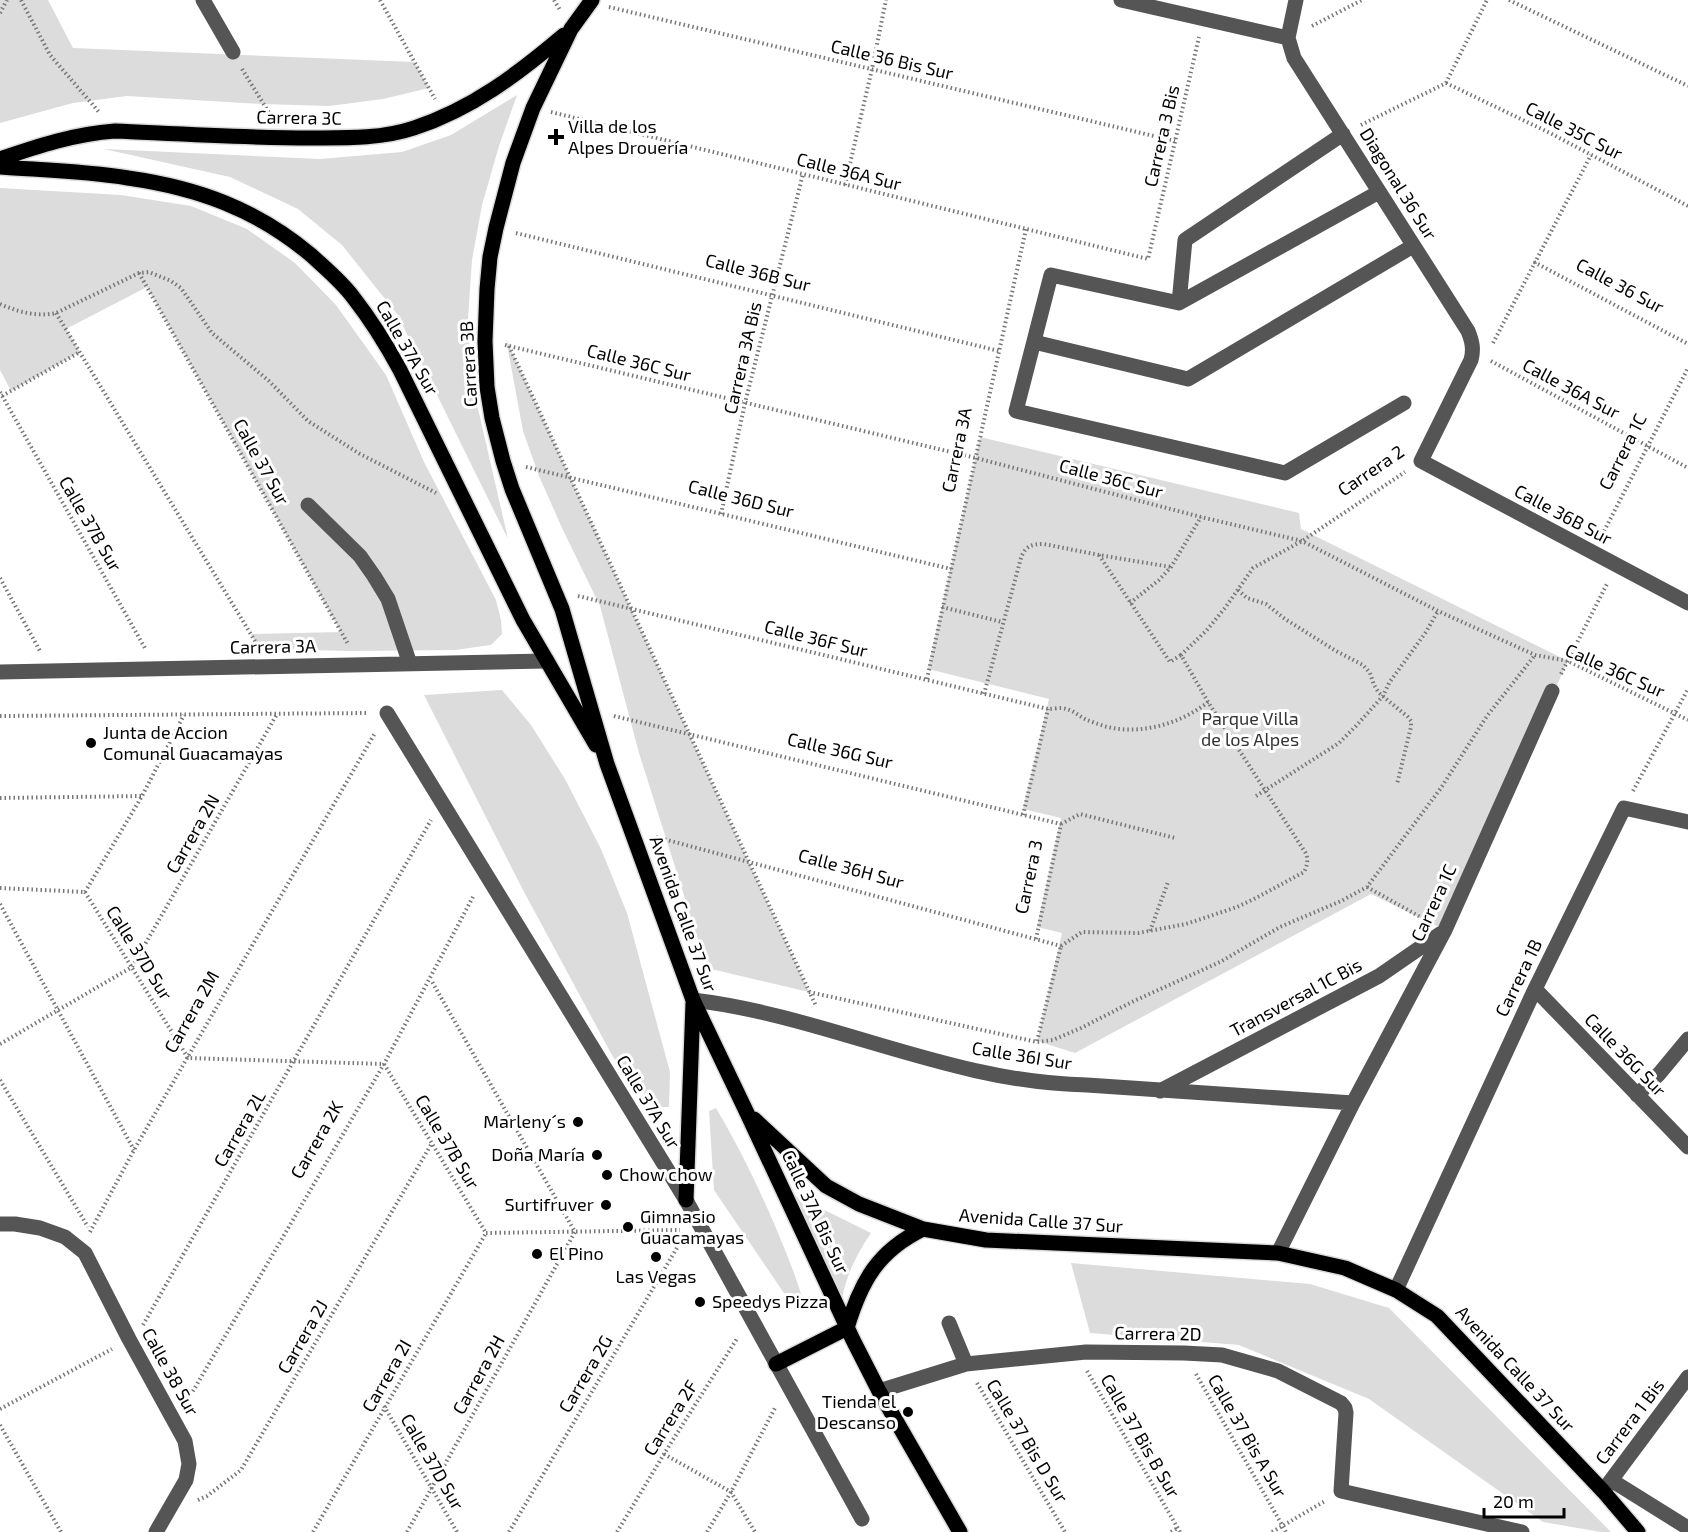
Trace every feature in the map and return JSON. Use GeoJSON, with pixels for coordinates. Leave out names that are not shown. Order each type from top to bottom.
{"type":"FeatureCollection","features":[{"type":"Feature","properties":{"kind":"main road","name":"Carrera 3B"},"geometry":{"type":"LineString","coordinates":[[597,3],[571,29],[533,108],[513,163],[490,256],[485,341],[487,387],[503,461],[562,609],[607,764]]}},
{"type":"Feature","properties":{"kind":"main road","name":"Carrera 3C"},"geometry":{"type":"LineString","coordinates":[[0,159],[59,140],[115,130],[281,138],[345,138],[413,129],[445,117],[477,101],[532,63],[571,29]]}},
{"type":"Feature","properties":{"kind":"main road","name":"Calle 37A Sur"},"geometry":{"type":"LineString","coordinates":[[0,167],[117,176],[171,186],[211,197],[255,216],[292,239],[324,266],[352,296],[381,336],[523,620],[607,764]]}},
{"type":"Feature","properties":{"kind":"main road","name":"Avenida Calle 37 Sur"},"geometry":{"type":"LineString","coordinates":[[607,764],[693,999],[747,1113],[826,1186],[859,1204],[923,1229],[986,1240],[1278,1253],[1345,1268],[1396,1290],[1437,1316],[1607,1485],[1638,1532]]}},
{"type":"Feature","properties":{"kind":"main road"},"geometry":{"type":"LineString","coordinates":[[686,1200],[693,999]]}},
{"type":"Feature","properties":{"kind":"main road","name":"Calle 37A Bis Sur"},"geometry":{"type":"LineString","coordinates":[[747,1113],[847,1328]]}},
{"type":"Feature","properties":{"kind":"main road"},"geometry":{"type":"LineString","coordinates":[[776,1364],[847,1328],[859,1294],[884,1255],[894,1246],[923,1229]]}},
{"type":"Feature","properties":{"kind":"main road"},"geometry":{"type":"LineString","coordinates":[[847,1328],[879,1391],[960,1532]]}},
{"type":"Feature","properties":{"kind":"street"},"geometry":{"type":"LineString","coordinates":[[203,0],[232,52]]}},
{"type":"Feature","properties":{"kind":"street"},"geometry":{"type":"LineString","coordinates":[[1120,0],[1288,38],[1296,0]]}},
{"type":"Feature","properties":{"kind":"street","name":"Diagonal 36 Sur"},"geometry":{"type":"LineString","coordinates":[[1288,38],[1294,58],[1468,331],[1480,355]]}},
{"type":"Feature","properties":{"kind":"street"},"geometry":{"type":"LineString","coordinates":[[1179,303],[1185,240],[1343,134]]}},
{"type":"Feature","properties":{"kind":"street"},"geometry":{"type":"LineString","coordinates":[[1379,192],[1179,303],[1051,274],[1016,411],[1285,473],[1404,403]]}},
{"type":"Feature","properties":{"kind":"street"},"geometry":{"type":"LineString","coordinates":[[1035,342],[1188,379],[1413,246]]}},
{"type":"Feature","properties":{"kind":"street","name":"Carrera 2"},"geometry":{"type":"LineString","coordinates":[[1421,461],[1471,360],[1480,355]]}},
{"type":"Feature","properties":{"kind":"street","name":"Calle 36B Sur"},"geometry":{"type":"LineString","coordinates":[[1421,461],[1688,603]]}},
{"type":"Feature","properties":{"kind":"street"},"geometry":{"type":"LineString","coordinates":[[308,505],[360,556],[374,576],[388,599],[410,664]]}},
{"type":"Feature","properties":{"kind":"street","name":"Carrera 3A"},"geometry":{"type":"LineString","coordinates":[[0,672],[546,661]]}},
{"type":"Feature","properties":{"kind":"street","name":"Carrera 1C"},"geometry":{"type":"LineString","coordinates":[[1278,1253],[1353,1103],[1444,930],[1552,691]]}},
{"type":"Feature","properties":{"kind":"street","name":"Calle 37A Sur"},"geometry":{"type":"LineString","coordinates":[[387,713],[686,1200],[862,1519]]}},
{"type":"Feature","properties":{"kind":"street"},"geometry":{"type":"LineString","coordinates":[[1624,808],[1688,822]]}},
{"type":"Feature","properties":{"kind":"street","name":"Carrera 1B"},"geometry":{"type":"LineString","coordinates":[[1396,1290],[1535,989],[1624,808]]}},
{"type":"Feature","properties":{"kind":"street","name":"Transversal 1C Bis"},"geometry":{"type":"LineString","coordinates":[[1160,1091],[1379,976],[1444,930]]}},
{"type":"Feature","properties":{"kind":"street","name":"Calle 36G Sur"},"geometry":{"type":"LineString","coordinates":[[1535,989],[1688,1147]]}},
{"type":"Feature","properties":{"kind":"street","name":"Calle 36I Sur"},"geometry":{"type":"LineString","coordinates":[[693,999],[768,1012],[956,1066],[993,1074],[1058,1084],[1353,1103]]}},
{"type":"Feature","properties":{"kind":"street"},"geometry":{"type":"LineString","coordinates":[[1637,1095],[1659,1074],[1688,1039]]}},
{"type":"Feature","properties":{"kind":"street"},"geometry":{"type":"LineString","coordinates":[[0,1224],[15,1224],[65,1236],[85,1253]]}},
{"type":"Feature","properties":{"kind":"street","name":"Calle 38 Sur"},"geometry":{"type":"LineString","coordinates":[[85,1253],[185,1441],[189,1464],[186,1480],[167,1514]]}},
{"type":"Feature","properties":{"kind":"street"},"geometry":{"type":"LineString","coordinates":[[949,1323],[966,1364]]}},
{"type":"Feature","properties":{"kind":"street","name":"Carrera 2D"},"geometry":{"type":"LineString","coordinates":[[879,1391],[966,1364],[1086,1352],[1222,1355],[1267,1368],[1308,1385],[1341,1403],[1346,1413],[1341,1491]]}},
{"type":"Feature","properties":{"kind":"street","name":"Carrera 1 Bis"},"geometry":{"type":"LineString","coordinates":[[1607,1485],[1688,1377]]}},
{"type":"Feature","properties":{"kind":"street"},"geometry":{"type":"LineString","coordinates":[[1607,1485],[1688,1528]]}},
{"type":"Feature","properties":{"kind":"street"},"geometry":{"type":"LineString","coordinates":[[1341,1491],[1522,1532]]}},
{"type":"Feature","properties":{"kind":"street"},"geometry":{"type":"LineString","coordinates":[[156,1532],[167,1514]]}},
{"type":"Feature","properties":{"kind":"path"},"geometry":{"type":"LineString","coordinates":[[0,13],[7,0]]}},
{"type":"Feature","properties":{"kind":"path"},"geometry":{"type":"LineString","coordinates":[[21,0],[50,55],[99,112]]}},
{"type":"Feature","properties":{"kind":"path"},"geometry":{"type":"LineString","coordinates":[[380,0],[436,102]]}},
{"type":"Feature","properties":{"kind":"path"},"geometry":{"type":"LineString","coordinates":[[554,0],[561,11]]}},
{"type":"Feature","properties":{"kind":"path"},"geometry":{"type":"LineString","coordinates":[[845,184],[886,0]]}},
{"type":"Feature","properties":{"kind":"path"},"geometry":{"type":"LineString","coordinates":[[1288,38],[1362,0]]}},
{"type":"Feature","properties":{"kind":"path"},"geometry":{"type":"LineString","coordinates":[[1343,134],[1446,83],[1486,0]]}},
{"type":"Feature","properties":{"kind":"path"},"geometry":{"type":"LineString","coordinates":[[1509,0],[1688,86]]}},
{"type":"Feature","properties":{"kind":"path","name":"Calle 36 Bis Sur"},"geometry":{"type":"LineString","coordinates":[[597,3],[1174,141]]}},
{"type":"Feature","properties":{"kind":"path","name":"Carrera 3 Bis"},"geometry":{"type":"LineString","coordinates":[[1148,259],[1203,19]]}},
{"type":"Feature","properties":{"kind":"path"},"geometry":{"type":"LineString","coordinates":[[232,52],[273,120]]}},
{"type":"Feature","properties":{"kind":"path","name":"Calle 35C Sur"},"geometry":{"type":"LineString","coordinates":[[1446,83],[1550,133],[1688,206]]}},
{"type":"Feature","properties":{"kind":"path","name":"Calle 36A Sur"},"geometry":{"type":"LineString","coordinates":[[545,111],[1148,259]]}},
{"type":"Feature","properties":{"kind":"path"},"geometry":{"type":"LineString","coordinates":[[1480,355],[1534,262],[1591,155]]}},
{"type":"Feature","properties":{"kind":"path","name":"Carrera 3A Bis"},"geometry":{"type":"LineString","coordinates":[[721,514],[745,403],[803,174]]}},
{"type":"Feature","properties":{"kind":"path","name":"Carrera 3A"},"geometry":{"type":"LineString","coordinates":[[927,680],[1026,229]]}},
{"type":"Feature","properties":{"kind":"path","name":"Calle 36B Sur"},"geometry":{"type":"LineString","coordinates":[[508,231],[999,351]]}},
{"type":"Feature","properties":{"kind":"path","name":"Calle 36 Sur"},"geometry":{"type":"LineString","coordinates":[[1534,262],[1688,344]]}},
{"type":"Feature","properties":{"kind":"path"},"geometry":{"type":"LineString","coordinates":[[0,304],[32,314],[44,315],[56,313],[139,273],[149,272],[171,281],[181,288],[212,333],[269,381],[308,421],[360,454],[469,510]]}},
{"type":"Feature","properties":{"kind":"path","name":"Calle 37 Sur"},"geometry":{"type":"LineString","coordinates":[[139,273],[359,665]]}},
{"type":"Feature","properties":{"kind":"path"},"geometry":{"type":"LineString","coordinates":[[56,313],[270,666]]}},
{"type":"Feature","properties":{"kind":"path","name":"Calle 36C Sur"},"geometry":{"type":"LineString","coordinates":[[498,343],[976,458],[1200,517],[1302,541],[1438,611],[1535,655],[1568,661],[1688,720]]}},
{"type":"Feature","properties":{"kind":"path"},"geometry":{"type":"LineString","coordinates":[[509,346],[827,1029]]}},
{"type":"Feature","properties":{"kind":"path"},"geometry":{"type":"LineString","coordinates":[[1,394],[80,352]]}},
{"type":"Feature","properties":{"kind":"path","name":"Calle 36A Sur"},"geometry":{"type":"LineString","coordinates":[[1480,355],[1688,468]]}},
{"type":"Feature","properties":{"kind":"path","name":"Carrera 1C"},"geometry":{"type":"LineString","coordinates":[[1593,553],[1688,368]]}},
{"type":"Feature","properties":{"kind":"path","name":"Calle 37B Sur"},"geometry":{"type":"LineString","coordinates":[[1,394],[156,669]]}},
{"type":"Feature","properties":{"kind":"path","name":"Carrera 2"},"geometry":{"type":"LineString","coordinates":[[1181,655],[1206,631],[1253,568],[1302,541],[1421,461]]}},
{"type":"Feature","properties":{"kind":"path","name":"Calle 36D Sur"},"geometry":{"type":"LineString","coordinates":[[521,466],[951,569]]}},
{"type":"Feature","properties":{"kind":"path"},"geometry":{"type":"LineString","coordinates":[[1131,603],[1171,567],[1200,517]]}},
{"type":"Feature","properties":{"kind":"path"},"geometry":{"type":"LineString","coordinates":[[984,694],[1023,552],[1028,547],[1044,544],[1171,567]]}},
{"type":"Feature","properties":{"kind":"path"},"geometry":{"type":"LineString","coordinates":[[1099,555],[1170,662],[1181,655],[1208,702],[1307,855],[1307,866],[1304,872],[1256,898],[1237,907],[1186,924],[1150,932],[1118,934],[1082,932],[1061,946],[1037,1042],[1053,1040],[1081,1028],[1220,962],[1280,927],[1341,901],[1367,887],[1441,788],[1487,716],[1535,655]]}},
{"type":"Feature","properties":{"kind":"path"},"geometry":{"type":"LineString","coordinates":[[1552,691],[1616,565]]}},
{"type":"Feature","properties":{"kind":"path"},"geometry":{"type":"LineString","coordinates":[[0,578],[51,671]]}},
{"type":"Feature","properties":{"kind":"path"},"geometry":{"type":"LineString","coordinates":[[1238,590],[1247,598],[1266,604],[1285,620],[1364,665],[1374,685],[1383,696],[1411,721],[1412,727],[1397,784]]}},
{"type":"Feature","properties":{"kind":"path","name":"Calle 36F Sur"},"geometry":{"type":"LineString","coordinates":[[577,596],[1048,709],[1066,709],[1107,727],[1125,730],[1172,722],[1197,711],[1208,702]]}},
{"type":"Feature","properties":{"kind":"path"},"geometry":{"type":"LineString","coordinates":[[942,607],[1003,622]]}},
{"type":"Feature","properties":{"kind":"path"},"geometry":{"type":"LineString","coordinates":[[1256,796],[1339,743],[1356,726],[1383,696],[1389,683],[1426,632],[1438,611]]}},
{"type":"Feature","properties":{"kind":"path"},"geometry":{"type":"LineString","coordinates":[[1624,808],[1688,689]]}},
{"type":"Feature","properties":{"kind":"path","name":"Carrera 3"},"geometry":{"type":"LineString","coordinates":[[1023,815],[1048,709]]}},
{"type":"Feature","properties":{"kind":"path"},"geometry":{"type":"LineString","coordinates":[[0,716],[387,713]]}},
{"type":"Feature","properties":{"kind":"path","name":"Carrera 2M"},"geometry":{"type":"LineString","coordinates":[[85,1253],[90,1230],[134,1150],[387,713]]}},
{"type":"Feature","properties":{"kind":"path","name":"Carrera 2N"},"geometry":{"type":"LineString","coordinates":[[132,968],[278,714]]}},
{"type":"Feature","properties":{"kind":"path"},"geometry":{"type":"LineString","coordinates":[[0,888],[85,892],[142,796],[184,715]]}},
{"type":"Feature","properties":{"kind":"path","name":"Calle 36G Sur"},"geometry":{"type":"LineString","coordinates":[[610,715],[1061,824]]}},
{"type":"Feature","properties":{"kind":"path"},"geometry":{"type":"LineString","coordinates":[[0,798],[142,796]]}},
{"type":"Feature","properties":{"kind":"path","name":"Carrera 2L"},"geometry":{"type":"LineString","coordinates":[[0,1409],[129,1339],[139,1331],[442,802]]}},
{"type":"Feature","properties":{"kind":"path"},"geometry":{"type":"LineString","coordinates":[[1061,824],[1080,814],[1174,838]]}},
{"type":"Feature","properties":{"kind":"path","name":"Carrera 3"},"geometry":{"type":"LineString","coordinates":[[1036,939],[1061,824]]}},
{"type":"Feature","properties":{"kind":"path","name":"Calle 36H Sur"},"geometry":{"type":"LineString","coordinates":[[631,831],[1061,946]]}},
{"type":"Feature","properties":{"kind":"path","name":"Carrera 2K"},"geometry":{"type":"LineString","coordinates":[[175,1421],[384,1064],[486,874]]}},
{"type":"Feature","properties":{"kind":"path"},"geometry":{"type":"LineString","coordinates":[[1150,932],[1168,882]]}},
{"type":"Feature","properties":{"kind":"path"},"geometry":{"type":"LineString","coordinates":[[1367,887],[1444,930]]}},
{"type":"Feature","properties":{"kind":"path","name":"Calle 37D Sur"},"geometry":{"type":"LineString","coordinates":[[85,892],[188,1058]]}},
{"type":"Feature","properties":{"kind":"path"},"geometry":{"type":"LineString","coordinates":[[0,904],[134,1150]]}},
{"type":"Feature","properties":{"kind":"path"},"geometry":{"type":"LineString","coordinates":[[0,1044],[132,968]]}},
{"type":"Feature","properties":{"kind":"path"},"geometry":{"type":"LineString","coordinates":[[431,980],[575,1232],[486,1233]]}},
{"type":"Feature","properties":{"kind":"path","name":"Calle 36I Sur"},"geometry":{"type":"LineString","coordinates":[[809,993],[1037,1042]]}},
{"type":"Feature","properties":{"kind":"path"},"geometry":{"type":"LineString","coordinates":[[188,1058],[384,1064]]}},
{"type":"Feature","properties":{"kind":"path","name":"Calle 37B Sur"},"geometry":{"type":"LineString","coordinates":[[384,1064],[486,1233]]}},
{"type":"Feature","properties":{"kind":"path"},"geometry":{"type":"LineString","coordinates":[[0,1080],[90,1230]]}},
{"type":"Feature","properties":{"kind":"path","name":"Carrera 2J"},"geometry":{"type":"LineString","coordinates":[[167,1514],[207,1496],[241,1470],[432,1143]]}},
{"type":"Feature","properties":{"kind":"path","name":"Carrera 2G"},"geometry":{"type":"LineString","coordinates":[[508,1532],[687,1230],[575,1232]]}},
{"type":"Feature","properties":{"kind":"path","name":"Carrera 2H"},"geometry":{"type":"LineString","coordinates":[[407,1532],[575,1232]]}},
{"type":"Feature","properties":{"kind":"path","name":"Carrera 2I"},"geometry":{"type":"LineString","coordinates":[[313,1532],[486,1233]]}},
{"type":"Feature","properties":{"kind":"path","name":"Carrera 2F"},"geometry":{"type":"LineString","coordinates":[[617,1532],[739,1335],[754,1324]]}},
{"type":"Feature","properties":{"kind":"path","name":"Calle 37 Bis A Sur"},"geometry":{"type":"LineString","coordinates":[[1184,1353],[1286,1532]]}},
{"type":"Feature","properties":{"kind":"path","name":"Calle 37 Bis B Sur"},"geometry":{"type":"LineString","coordinates":[[1077,1354],[1179,1530]]}},
{"type":"Feature","properties":{"kind":"path","name":"Calle 37 Bis D Sur"},"geometry":{"type":"LineString","coordinates":[[966,1364],[1065,1532]]}},
{"type":"Feature","properties":{"kind":"path"},"geometry":{"type":"LineString","coordinates":[[707,1532],[731,1492],[787,1384]]}},
{"type":"Feature","properties":{"kind":"path","name":"Calle 37D Sur"},"geometry":{"type":"LineString","coordinates":[[384,1406],[457,1532]]}},
{"type":"Feature","properties":{"kind":"path"},"geometry":{"type":"LineString","coordinates":[[0,1425],[61,1532]]}},
{"type":"Feature","properties":{"kind":"path"},"geometry":{"type":"LineString","coordinates":[[664,1454],[731,1492],[755,1532]]}},
{"type":"Feature","properties":{"kind":"path"},"geometry":{"type":"LineString","coordinates":[[1272,1532],[1341,1491]]}},
{"type":"Feature","properties":{"kind":"path"},"geometry":{"type":"LineString","coordinates":[[1171,1532],[1179,1530]]}},
{"type":"Feature","properties":{"kind":"green space"},"geometry":{"type":"Polygon","coordinates":[[[0,0],[48,0],[73,48],[414,62],[429,88],[383,99],[329,106],[127,96],[73,103],[0,123],[0,0]]]}},
{"type":"Feature","properties":{"kind":"green space"},"geometry":{"type":"Polygon","coordinates":[[[517,95],[482,205],[472,260],[468,319],[471,378],[508,539],[397,314],[342,245],[298,209],[230,177],[104,149],[320,159],[402,152],[451,135],[517,95]]]}},
{"type":"Feature","properties":{"kind":"green space"},"geometry":{"type":"Polygon","coordinates":[[[0,188],[121,195],[191,206],[247,229],[295,263],[336,305],[386,375],[424,462],[496,600],[502,634],[491,645],[455,650],[259,649],[251,634],[341,632],[147,287],[66,329],[80,352],[11,391],[0,370],[0,188]]]}},
{"type":"Feature","properties":{"kind":"green space"},"geometry":{"type":"Polygon","coordinates":[[[506,339],[809,992],[707,968],[639,753],[600,606],[539,476],[523,431],[506,339]]]}},
{"type":"Feature","properties":{"kind":"green space","name":"Parque Villa de los Alpes"},"geometry":{"type":"Polygon","coordinates":[[[980,437],[1299,513],[1301,529],[1568,661],[1445,930],[1371,894],[1075,1053],[1037,1041],[1062,933],[1037,927],[1061,818],[1023,809],[1049,699],[928,669],[980,437]]]}},
{"type":"Feature","properties":{"kind":"green space"},"geometry":{"type":"Polygon","coordinates":[[[502,690],[531,725],[565,779],[601,849],[627,913],[670,1072],[669,1107],[655,1107],[613,1057],[523,890],[424,695],[502,690]]]}},
{"type":"Feature","properties":{"kind":"green space"},"geometry":{"type":"Polygon","coordinates":[[[716,1108],[753,1178],[789,1260],[803,1300],[792,1305],[714,1190],[709,1111],[716,1108]]]}},
{"type":"Feature","properties":{"kind":"green space"},"geometry":{"type":"Polygon","coordinates":[[[796,1196],[871,1233],[853,1264],[842,1298],[796,1196]]]}},
{"type":"Feature","properties":{"kind":"green space"},"geometry":{"type":"Polygon","coordinates":[[[1071,1263],[1310,1284],[1389,1308],[1611,1532],[1543,1522],[1369,1399],[1239,1345],[1090,1333],[1071,1263]]]}},
{"type":"Feature","properties":{"kind":"place","name":"Villa de los Alpes Drouería"},"geometry":{"type":"Point","coordinates":[556,137]}},
{"type":"Feature","properties":{"kind":"place","name":"Junta de Accion Comunal Guacamayas"},"geometry":{"type":"Point","coordinates":[91,743]}},
{"type":"Feature","properties":{"kind":"place","name":"Marleny´s"},"geometry":{"type":"Point","coordinates":[578,1122]}},
{"type":"Feature","properties":{"kind":"place","name":"Doña María"},"geometry":{"type":"Point","coordinates":[597,1155]}},
{"type":"Feature","properties":{"kind":"place","name":"Chow chow"},"geometry":{"type":"Point","coordinates":[607,1175]}},
{"type":"Feature","properties":{"kind":"place","name":"Surtifruver"},"geometry":{"type":"Point","coordinates":[606,1205]}},
{"type":"Feature","properties":{"kind":"place","name":"Gimnasio Guacamayas"},"geometry":{"type":"Point","coordinates":[628,1227]}},
{"type":"Feature","properties":{"kind":"place","name":"El Pino"},"geometry":{"type":"Point","coordinates":[537,1254]}},
{"type":"Feature","properties":{"kind":"place","name":"Las Vegas"},"geometry":{"type":"Point","coordinates":[656,1257]}},
{"type":"Feature","properties":{"kind":"place","name":"Speedys Pizza"},"geometry":{"type":"Point","coordinates":[700,1302]}},
{"type":"Feature","properties":{"kind":"place","name":"Tienda el Descanso"},"geometry":{"type":"Point","coordinates":[908,1412]}}]}
